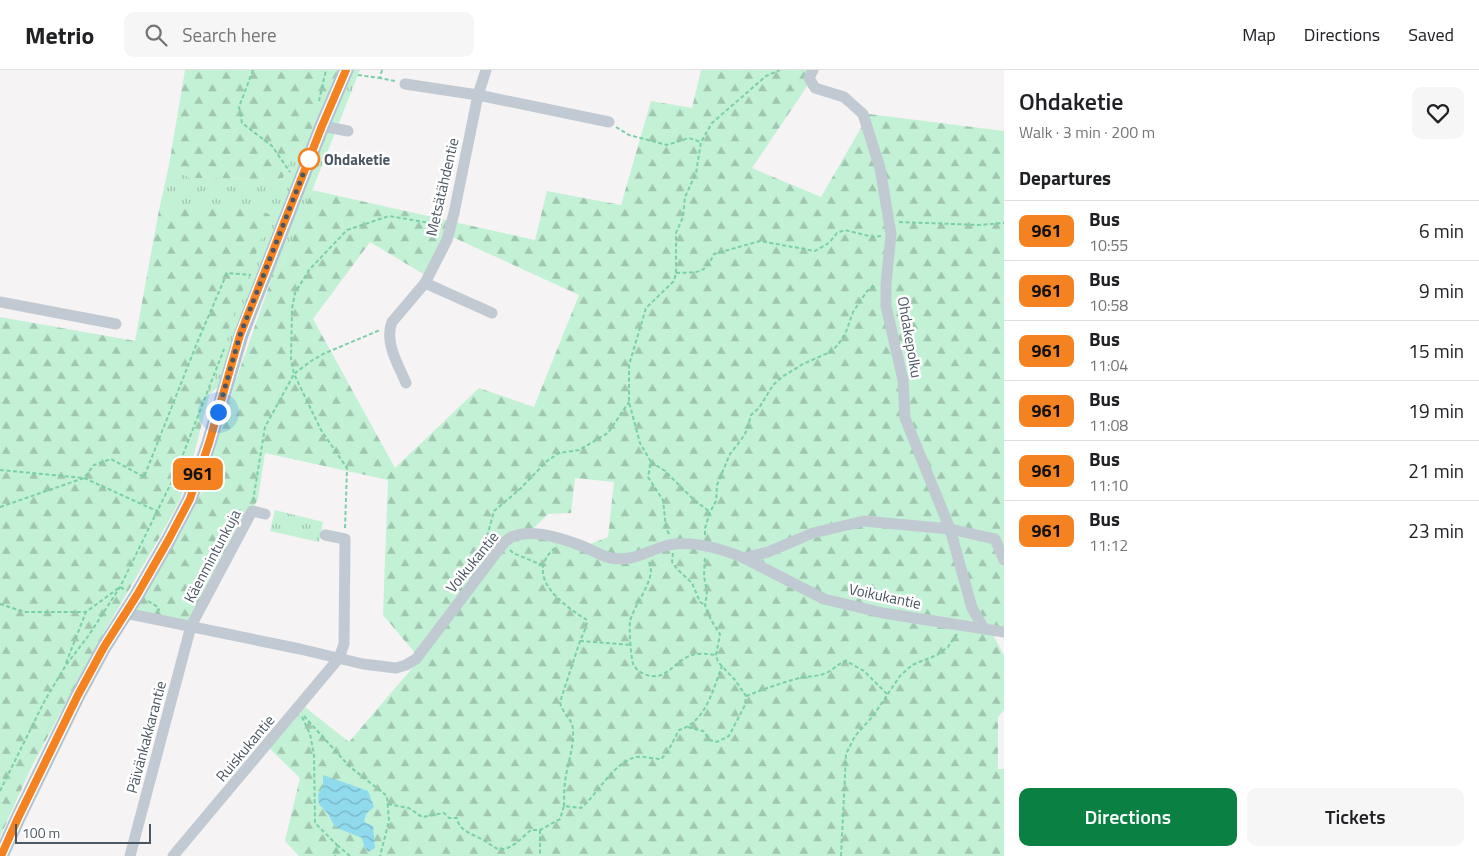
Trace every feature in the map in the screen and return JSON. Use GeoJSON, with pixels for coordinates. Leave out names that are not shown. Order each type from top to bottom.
{"type":"FeatureCollection","features":[{"type":"Feature","properties":{"kind":"main road"},"geometry":{"type":"LineString","coordinates":[[0,856],[78,695],[104,647],[169,539],[190,499],[209,443],[240,335],[345,71]]}},
{"type":"Feature","properties":{"kind":"street","name":"Metsätähdentie"},"geometry":{"type":"LineString","coordinates":[[389,328],[425,282],[447,240],[478,96],[486,70]]}},
{"type":"Feature","properties":{"kind":"street","name":"Ohdakepolku"},"geometry":{"type":"LineString","coordinates":[[812,70],[809,78],[815,88],[844,97],[863,114],[880,168],[891,234],[886,284],[886,306],[903,380],[905,418],[950,529],[972,608],[984,629]]}},
{"type":"Feature","properties":{"kind":"street"},"geometry":{"type":"LineString","coordinates":[[405,84],[478,96],[608,122]]}},
{"type":"Feature","properties":{"kind":"street"},"geometry":{"type":"LineString","coordinates":[[322,126],[348,131]]}},
{"type":"Feature","properties":{"kind":"street"},"geometry":{"type":"LineString","coordinates":[[425,282],[492,313]]}},
{"type":"Feature","properties":{"kind":"street"},"geometry":{"type":"LineString","coordinates":[[0,302],[116,324]]}},
{"type":"Feature","properties":{"kind":"street"},"geometry":{"type":"LineString","coordinates":[[389,328],[389,342],[406,383]]}},
{"type":"Feature","properties":{"kind":"street","name":"Käenmintunkuja"},"geometry":{"type":"LineString","coordinates":[[191,626],[252,511],[265,514]]}},
{"type":"Feature","properties":{"kind":"street"},"geometry":{"type":"LineString","coordinates":[[744,558],[768,552],[814,533],[864,521],[950,529],[995,539],[1004,560]]}},
{"type":"Feature","properties":{"kind":"street","name":"Voikukantie"},"geometry":{"type":"LineString","coordinates":[[125,613],[363,664],[396,668],[416,659],[502,544],[512,536],[529,533],[548,535],[608,557],[626,559],[683,543],[706,546],[744,558],[824,599],[883,613],[1004,632]]}},
{"type":"Feature","properties":{"kind":"street"},"geometry":{"type":"LineString","coordinates":[[325,535],[345,539],[344,644],[339,658]]}},
{"type":"Feature","properties":{"kind":"street","name":"Päivänkakkarantie"},"geometry":{"type":"LineString","coordinates":[[130,856],[191,626]]}},
{"type":"Feature","properties":{"kind":"street","name":"Ruiskukantie"},"geometry":{"type":"LineString","coordinates":[[173,856],[339,658]]}},
{"type":"Feature","properties":{"kind":"path"},"geometry":{"type":"LineString","coordinates":[[253,70],[239,107],[242,123],[272,146],[290,172]]}},
{"type":"Feature","properties":{"kind":"path"},"geometry":{"type":"LineString","coordinates":[[317,105],[326,70]]}},
{"type":"Feature","properties":{"kind":"path"},"geometry":{"type":"LineString","coordinates":[[380,78],[382,70]]}},
{"type":"Feature","properties":{"kind":"path"},"geometry":{"type":"LineString","coordinates":[[710,512],[694,500],[665,471],[651,462],[640,443],[629,402],[629,365],[646,308],[674,281],[676,273],[676,233],[683,217],[685,197],[696,173],[701,142],[712,124],[766,76],[780,70]]}},
{"type":"Feature","properties":{"kind":"path"},"geometry":{"type":"LineString","coordinates":[[345,71],[405,84]]}},
{"type":"Feature","properties":{"kind":"path"},"geometry":{"type":"LineString","coordinates":[[608,122],[629,135],[667,144],[689,138],[701,142]]}},
{"type":"Feature","properties":{"kind":"path"},"geometry":{"type":"LineString","coordinates":[[345,539],[347,468],[321,430],[294,374],[291,359],[292,309],[295,293],[309,270],[347,230],[389,216],[451,227]]}},
{"type":"Feature","properties":{"kind":"path"},"geometry":{"type":"LineString","coordinates":[[889,221],[979,225],[1004,223]]}},
{"type":"Feature","properties":{"kind":"path"},"geometry":{"type":"LineString","coordinates":[[676,273],[698,272],[708,267],[714,254],[760,241],[815,251],[829,243],[837,233],[845,230],[873,237],[891,234]]}},
{"type":"Feature","properties":{"kind":"path"},"geometry":{"type":"LineString","coordinates":[[0,507],[84,478],[94,465],[111,459],[144,476],[227,273],[251,275]]}},
{"type":"Feature","properties":{"kind":"path"},"geometry":{"type":"LineString","coordinates":[[688,727],[703,731],[710,740],[717,742],[729,736],[745,705],[746,696],[735,680],[718,662],[716,655],[720,634],[711,620],[705,605],[707,593],[704,576],[705,528],[716,501],[718,485],[730,454],[742,440],[748,430],[751,416],[759,408],[773,385],[802,364],[830,352],[838,345],[846,332],[853,312],[867,291],[875,286],[886,284]]}},
{"type":"Feature","properties":{"kind":"path"},"geometry":{"type":"LineString","coordinates":[[252,511],[265,427],[294,374],[322,354],[377,330],[389,328]]}},
{"type":"Feature","properties":{"kind":"path"},"geometry":{"type":"LineString","coordinates":[[0,791],[44,702],[66,665],[89,635],[120,587],[175,474],[225,346]]}},
{"type":"Feature","properties":{"kind":"path"},"geometry":{"type":"LineString","coordinates":[[486,566],[483,563],[482,554],[494,510],[520,489],[547,461],[559,453],[579,450],[608,433],[629,402]]}},
{"type":"Feature","properties":{"kind":"path"},"geometry":{"type":"LineString","coordinates":[[651,462],[648,477],[663,500],[666,528],[674,545],[672,562],[676,569],[692,583],[700,602],[705,605]]}},
{"type":"Feature","properties":{"kind":"path"},"geometry":{"type":"LineString","coordinates":[[0,470],[84,478],[157,511]]}},
{"type":"Feature","properties":{"kind":"path"},"geometry":{"type":"LineString","coordinates":[[388,804],[409,808],[422,817],[444,813],[449,818],[457,818],[458,824],[470,835],[502,850],[510,847],[531,830],[540,830],[560,819],[564,806],[565,783],[574,731],[572,723],[562,710],[560,702],[587,620],[558,599],[545,582],[544,566],[550,552],[564,540]]}},
{"type":"Feature","properties":{"kind":"path"},"geometry":{"type":"LineString","coordinates":[[502,544],[513,553],[544,566]]}},
{"type":"Feature","properties":{"kind":"path"},"geometry":{"type":"LineString","coordinates":[[645,554],[651,566],[648,582],[630,622],[633,664],[640,673],[650,677],[664,675],[687,657],[700,653],[716,655]]}},
{"type":"Feature","properties":{"kind":"path"},"geometry":{"type":"LineString","coordinates":[[66,665],[86,612],[120,587]]}},
{"type":"Feature","properties":{"kind":"path"},"geometry":{"type":"LineString","coordinates":[[0,604],[25,612],[86,612]]}},
{"type":"Feature","properties":{"kind":"path"},"geometry":{"type":"LineString","coordinates":[[841,856],[846,754],[855,736],[873,716],[900,676],[912,665],[937,655],[948,647],[964,626]]}},
{"type":"Feature","properties":{"kind":"path"},"geometry":{"type":"LineString","coordinates":[[580,641],[631,645]]}},
{"type":"Feature","properties":{"kind":"path"},"geometry":{"type":"LineString","coordinates":[[746,696],[802,677],[828,673],[841,662],[846,661],[864,671],[887,694]]}},
{"type":"Feature","properties":{"kind":"path"},"geometry":{"type":"LineString","coordinates":[[564,806],[581,808],[591,800],[608,776],[624,762],[637,757],[661,759],[667,753],[679,730],[688,727],[706,708],[722,666]]}},
{"type":"Feature","properties":{"kind":"path"},"geometry":{"type":"LineString","coordinates":[[297,709],[349,766],[387,796],[389,821],[380,856]]}},
{"type":"Feature","properties":{"kind":"path"},"geometry":{"type":"LineString","coordinates":[[297,709],[310,734],[314,755],[315,823],[350,856]]}},
{"type":"Feature","properties":{"kind":"path"},"geometry":{"type":"LineString","coordinates":[[540,830],[540,856]]}},
{"type":"Feature","properties":{"kind":"path"},"geometry":{"type":"LineString","coordinates":[[335,856],[337,845]]}},
{"type":"Feature","properties":{"kind":"green space"},"geometry":{"type":"Polygon","coordinates":[[[185,70],[338,70],[312,129],[290,161],[283,178],[267,179],[190,178],[169,165],[185,70]]]}},
{"type":"Feature","properties":{"kind":"green space"},"geometry":{"type":"Polygon","coordinates":[[[338,70],[360,70],[286,256],[270,283],[251,296],[220,385],[210,394],[220,353],[159,210],[169,165],[190,178],[283,178],[290,161],[312,129],[338,70]]]}},
{"type":"Feature","properties":{"kind":"green space"},"geometry":{"type":"Polygon","coordinates":[[[701,70],[818,70],[752,168],[821,197],[869,114],[1004,131],[1004,629],[884,610],[826,596],[703,542],[641,553],[609,555],[588,545],[608,537],[614,482],[575,478],[571,513],[548,514],[532,530],[512,533],[416,654],[383,615],[388,480],[265,453],[258,499],[190,621],[137,611],[136,607],[181,533],[202,491],[236,380],[270,283],[286,256],[312,190],[535,240],[547,191],[621,205],[651,101],[692,108],[701,70]],[[446,234],[425,275],[370,242],[313,319],[395,468],[479,388],[534,407],[579,295],[446,234]]]}},
{"type":"Feature","properties":{"kind":"green space"},"geometry":{"type":"Polygon","coordinates":[[[251,205],[270,215],[220,353],[193,458],[180,500],[96,646],[31,768],[0,837],[0,317],[135,341],[159,210],[251,205]]]}},
{"type":"Feature","properties":{"kind":"green space"},"geometry":{"type":"Polygon","coordinates":[[[275,510],[323,522],[319,542],[270,531],[275,510]]]}},
{"type":"Feature","properties":{"kind":"green space"},"geometry":{"type":"Polygon","coordinates":[[[548,538],[608,560],[683,546],[730,556],[824,602],[992,633],[1004,655],[1004,710],[998,717],[998,769],[1004,769],[1004,856],[299,856],[285,841],[300,778],[269,748],[305,707],[349,742],[420,659],[513,539],[548,538]]]}},
{"type":"Feature","properties":{"kind":"water"},"geometry":{"type":"Polygon","coordinates":[[[323,775],[368,791],[374,807],[366,814],[364,822],[373,826],[375,848],[368,852],[362,838],[335,827],[328,814],[319,804],[318,795],[323,786],[323,775]]]}},
{"type":"Feature","properties":{"kind":"bus line","name":"961"},"geometry":{"type":"LineString","coordinates":[[1,856],[78,695],[104,647],[137,595],[190,499],[209,443],[240,335],[346,70]]}},
{"type":"Feature","properties":{"kind":"place","name":"Ohdaketie"},"geometry":{"type":"Point","coordinates":[309,159]}},
{"type":"Feature","properties":{"kind":"route"},"geometry":{"type":"LineString","coordinates":[[218,412],[240,335],[309,159]]}}]}
